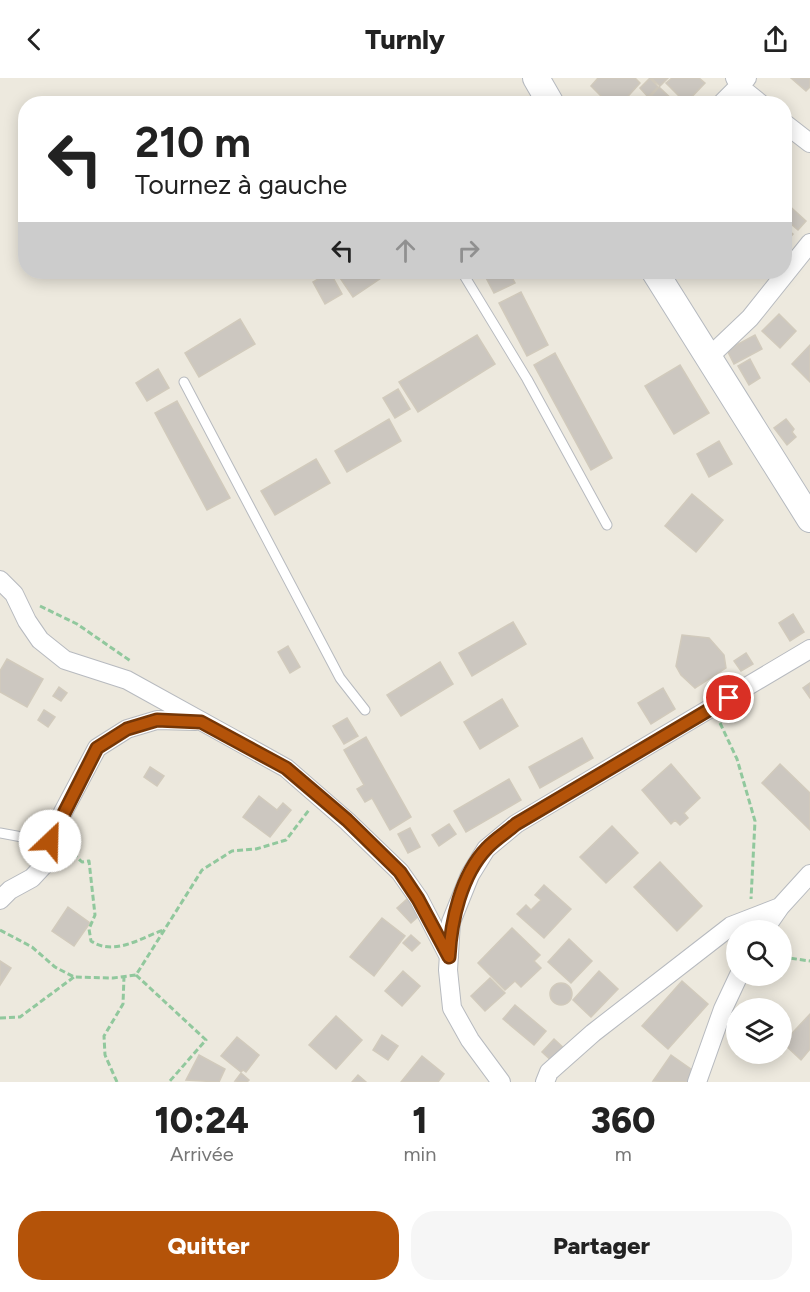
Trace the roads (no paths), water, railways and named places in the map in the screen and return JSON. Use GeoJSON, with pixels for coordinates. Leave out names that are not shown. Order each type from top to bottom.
{"type":"FeatureCollection","features":[{"type":"Feature","properties":{"kind":"main road"},"geometry":{"type":"LineString","coordinates":[[536,78],[546,96]]}},
{"type":"Feature","properties":{"kind":"main road"},"geometry":{"type":"LineString","coordinates":[[660,279],[710,356],[725,385],[810,519]]}},
{"type":"Feature","properties":{"kind":"street"},"geometry":{"type":"LineString","coordinates":[[729,96],[741,81],[754,96]]}},
{"type":"Feature","properties":{"kind":"street"},"geometry":{"type":"LineString","coordinates":[[792,129],[810,143]]}},
{"type":"Feature","properties":{"kind":"street"},"geometry":{"type":"LineString","coordinates":[[792,266],[810,243]]}},
{"type":"Feature","properties":{"kind":"street"},"geometry":{"type":"LineString","coordinates":[[710,356],[750,318],[781,279]]}},
{"type":"Feature","properties":{"kind":"street"},"geometry":{"type":"LineString","coordinates":[[0,580],[14,594],[27,621],[40,640],[65,660],[127,680],[286,768],[400,872],[418,899],[449,957]]}},
{"type":"Feature","properties":{"kind":"street"},"geometry":{"type":"LineString","coordinates":[[501,1082],[470,1040],[452,1008],[449,957],[451,922],[470,875],[486,849],[516,824],[810,649]]}},
{"type":"Feature","properties":{"kind":"street"},"geometry":{"type":"LineString","coordinates":[[0,900],[10,890],[32,878],[45,864],[51,837],[97,748],[127,729],[157,720],[201,722]]}},
{"type":"Feature","properties":{"kind":"street"},"geometry":{"type":"LineString","coordinates":[[762,920],[780,907],[810,874]]}},
{"type":"Feature","properties":{"kind":"street"},"geometry":{"type":"LineString","coordinates":[[545,1082],[549,1072],[610,1019],[726,930]]}},
{"type":"Feature","properties":{"kind":"street"},"geometry":{"type":"LineString","coordinates":[[697,1082],[723,1009],[734,986]]}},
{"type":"Feature","properties":{"kind":"lane"},"geometry":{"type":"LineString","coordinates":[[466,279],[527,379],[607,525]]}},
{"type":"Feature","properties":{"kind":"lane"},"geometry":{"type":"LineString","coordinates":[[184,382],[340,678],[366,710]]}},
{"type":"Feature","properties":{"kind":"lane"},"geometry":{"type":"LineString","coordinates":[[0,833],[22,837],[51,837]]}}]}
